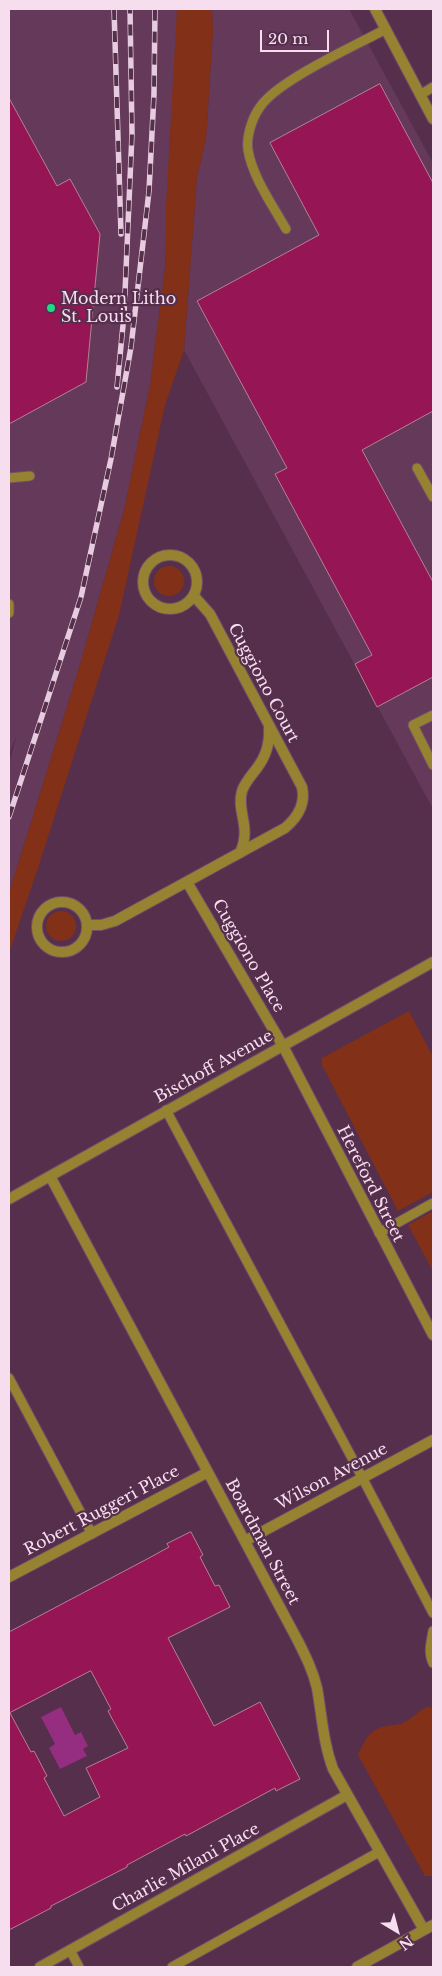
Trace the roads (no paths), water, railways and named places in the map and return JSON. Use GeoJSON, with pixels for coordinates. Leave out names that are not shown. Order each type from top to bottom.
{"type":"FeatureCollection","features":[{"type":"Feature","properties":{"kind":"street"},"geometry":{"type":"LineString","coordinates":[[375,9],[433,119]]}},
{"type":"Feature","properties":{"kind":"street"},"geometry":{"type":"LineString","coordinates":[[167,555],[184,558],[195,570],[198,579],[194,596],[180,608],[161,608],[147,596],[143,587],[146,569],[158,557],[167,555]]}},
{"type":"Feature","properties":{"kind":"street","name":"Cuggiono Court"},"geometry":{"type":"LineString","coordinates":[[194,596],[210,614],[302,787],[304,797],[300,811],[293,821],[285,828],[240,853]]}},
{"type":"Feature","properties":{"kind":"street"},"geometry":{"type":"LineString","coordinates":[[87,925],[101,925],[115,921],[240,853],[245,842],[246,831],[241,803],[242,791],[266,755],[270,742],[269,724]]}},
{"type":"Feature","properties":{"kind":"street","name":"Cuggiono Place"},"geometry":{"type":"LineString","coordinates":[[188,882],[282,1046]]}},
{"type":"Feature","properties":{"kind":"street"},"geometry":{"type":"LineString","coordinates":[[66,902],[81,910],[87,925],[86,934],[77,947],[61,952],[53,951],[40,941],[36,925],[43,910],[49,905],[66,902]]}},
{"type":"Feature","properties":{"kind":"street","name":"Bischoff Avenue"},"geometry":{"type":"LineString","coordinates":[[9,1198],[433,962]]}},
{"type":"Feature","properties":{"kind":"street","name":"Hereford Street"},"geometry":{"type":"LineString","coordinates":[[282,1046],[433,1335]]}},
{"type":"Feature","properties":{"kind":"street","name":"Boardman Street"},"geometry":{"type":"LineString","coordinates":[[50,1176],[311,1667],[317,1688],[326,1752],[333,1769],[424,1930]]}},
{"type":"Feature","properties":{"kind":"street","name":"Wilson Avenue"},"geometry":{"type":"LineString","coordinates":[[245,1541],[433,1440]]}},
{"type":"Feature","properties":{"kind":"street","name":"Robert Ruggeri Place"},"geometry":{"type":"LineString","coordinates":[[9,1577],[208,1472]]}},
{"type":"Feature","properties":{"kind":"street","name":"Charlie Milani Place"},"geometry":{"type":"LineString","coordinates":[[40,1967],[347,1795]]}},
{"type":"Feature","properties":{"kind":"street"},"geometry":{"type":"LineString","coordinates":[[357,1967],[433,1924]]}},
{"type":"Feature","properties":{"kind":"lane"},"geometry":{"type":"LineString","coordinates":[[286,229],[254,170],[248,149],[249,133],[260,106],[276,91],[306,71],[386,29]]}},
{"type":"Feature","properties":{"kind":"lane"},"geometry":{"type":"LineString","coordinates":[[420,94],[433,87]]}},
{"type":"Feature","properties":{"kind":"lane"},"geometry":{"type":"LineString","coordinates":[[417,468],[433,497]]}},
{"type":"Feature","properties":{"kind":"lane"},"geometry":{"type":"LineString","coordinates":[[9,478],[30,476]]}},
{"type":"Feature","properties":{"kind":"lane"},"geometry":{"type":"LineString","coordinates":[[9,604],[9,613]]}},
{"type":"Feature","properties":{"kind":"lane"},"geometry":{"type":"LineString","coordinates":[[433,715],[413,725],[433,765]]}},
{"type":"Feature","properties":{"kind":"lane"},"geometry":{"type":"LineString","coordinates":[[166,1110],[433,1613]]}},
{"type":"Feature","properties":{"kind":"lane"},"geometry":{"type":"LineString","coordinates":[[379,1233],[433,1203]]}},
{"type":"Feature","properties":{"kind":"lane"},"geometry":{"type":"LineString","coordinates":[[9,1378],[92,1534]]}},
{"type":"Feature","properties":{"kind":"lane"},"geometry":{"type":"LineString","coordinates":[[433,1631],[430,1645],[430,1658],[433,1663]]}},
{"type":"Feature","properties":{"kind":"lane"},"geometry":{"type":"LineString","coordinates":[[172,1967],[380,1852]]}},
{"type":"Feature","properties":{"kind":"lane"},"geometry":{"type":"LineString","coordinates":[[70,1950],[80,1967]]}},
{"type":"Feature","properties":{"kind":"railway"},"geometry":{"type":"LineString","coordinates":[[114,9],[121,234]]}},
{"type":"Feature","properties":{"kind":"railway"},"geometry":{"type":"LineString","coordinates":[[117,387],[124,315],[132,134],[130,9]]}},
{"type":"Feature","properties":{"kind":"railway"},"geometry":{"type":"LineString","coordinates":[[9,817],[81,597],[111,459],[131,347],[149,191],[154,94],[155,9]]}},
{"type":"Feature","properties":{"kind":"place","name":"Modern Litho St. Louis"},"geometry":{"type":"Point","coordinates":[51,308]}}]}
